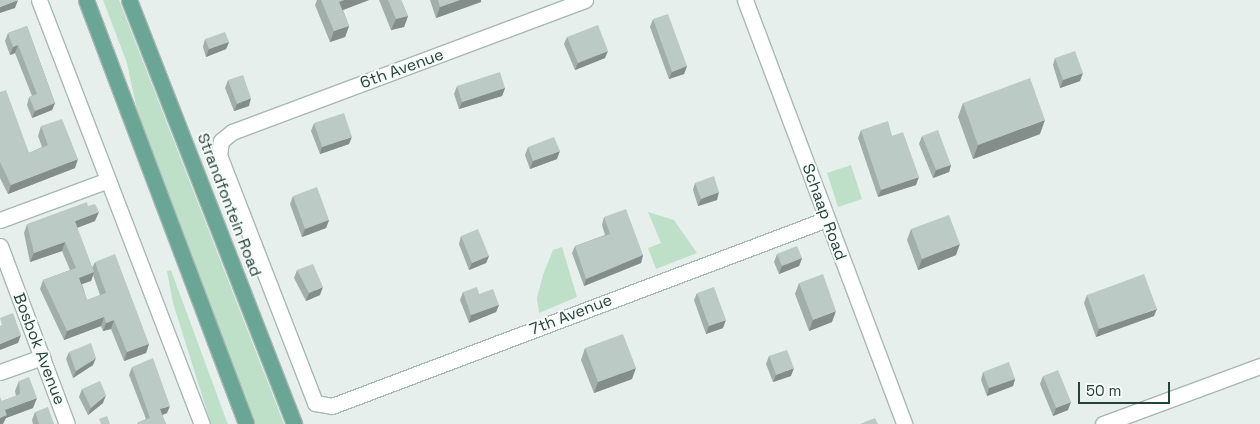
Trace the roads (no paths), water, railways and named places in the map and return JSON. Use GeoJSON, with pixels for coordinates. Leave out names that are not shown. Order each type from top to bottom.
{"type":"FeatureCollection","features":[{"type":"Feature","properties":{"kind":"main road"},"geometry":{"type":"LineString","coordinates":[[86,0],[246,424]]}},
{"type":"Feature","properties":{"kind":"main road","name":"Strandfontein Road"},"geometry":{"type":"LineString","coordinates":[[129,0],[294,424]]}},
{"type":"Feature","properties":{"kind":"street"},"geometry":{"type":"LineString","coordinates":[[39,0],[202,424]]}},
{"type":"Feature","properties":{"kind":"street","name":"6th Avenue"},"geometry":{"type":"LineString","coordinates":[[316,403],[220,155],[220,141],[232,132],[585,0]]}},
{"type":"Feature","properties":{"kind":"street","name":"Schaap Road"},"geometry":{"type":"LineString","coordinates":[[745,0],[904,424]]}},
{"type":"Feature","properties":{"kind":"street"},"geometry":{"type":"LineString","coordinates":[[0,220],[108,180]]}},
{"type":"Feature","properties":{"kind":"street","name":"7th Avenue"},"geometry":{"type":"LineString","coordinates":[[316,403],[332,406],[827,219]]}},
{"type":"Feature","properties":{"kind":"street","name":"Bosbok Avenue"},"geometry":{"type":"LineString","coordinates":[[0,246],[67,424]]}},
{"type":"Feature","properties":{"kind":"street"},"geometry":{"type":"LineString","coordinates":[[0,372],[42,356]]}},
{"type":"Feature","properties":{"kind":"street"},"geometry":{"type":"LineString","coordinates":[[1103,424],[1260,366]]}}]}
